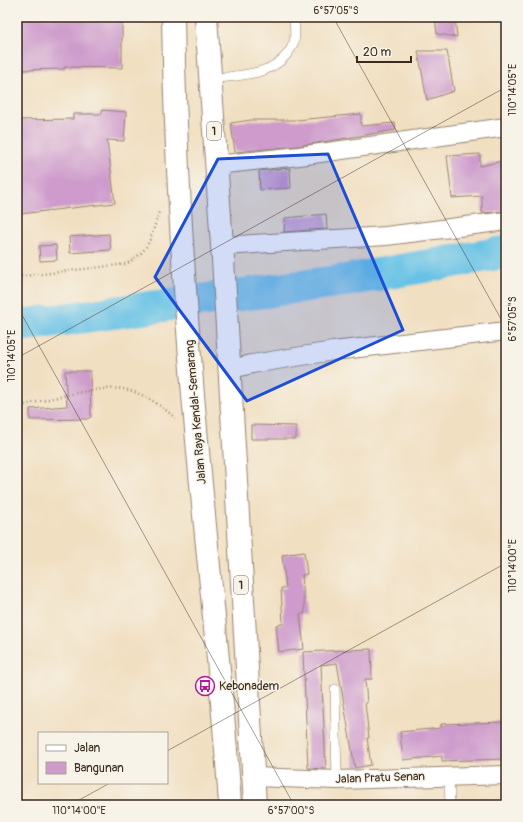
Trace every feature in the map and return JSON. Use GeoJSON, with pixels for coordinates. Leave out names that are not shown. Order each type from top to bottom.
{"type":"FeatureCollection","features":[{"type":"Feature","properties":{"kind":"highway","name":"Jalan Raya Kendal-Semarang"},"geometry":{"type":"LineString","coordinates":[[173,17],[178,181],[184,243],[193,398],[225,729],[230,805]]}},
{"type":"Feature","properties":{"kind":"highway","name":"1"},"geometry":{"type":"LineString","coordinates":[[206,17],[222,252],[255,805]]}},
{"type":"Feature","properties":{"kind":"street"},"geometry":{"type":"LineString","coordinates":[[216,165],[307,155],[506,127]]}},
{"type":"Feature","properties":{"kind":"street"},"geometry":{"type":"LineString","coordinates":[[222,252],[386,236],[506,221]]}},
{"type":"Feature","properties":{"kind":"street"},"geometry":{"type":"LineString","coordinates":[[228,368],[333,351],[506,331]]}},
{"type":"Feature","properties":{"kind":"street","name":"Jalan Pratu Senan"},"geometry":{"type":"LineString","coordinates":[[253,777],[337,780],[506,775]]}},
{"type":"Feature","properties":{"kind":"lane"},"geometry":{"type":"LineString","coordinates":[[210,78],[261,72],[281,62],[294,41],[294,17]]}},
{"type":"Feature","properties":{"kind":"lane"},"geometry":{"type":"LineString","coordinates":[[335,689],[337,780]]}},
{"type":"Feature","properties":{"kind":"lane"},"geometry":{"type":"LineString","coordinates":[[449,776],[450,805]]}},
{"type":"Feature","properties":{"kind":"path"},"geometry":{"type":"LineString","coordinates":[[17,277],[126,264],[138,257],[145,250],[161,207]]}},
{"type":"Feature","properties":{"kind":"path"},"geometry":{"type":"LineString","coordinates":[[17,407],[84,392],[127,389],[163,406],[197,439]]}},
{"type":"Feature","properties":{"kind":"highlighted area"},"geometry":{"type":"Polygon","coordinates":[[[328,154],[403,330],[247,401],[155,277],[218,159],[328,154]]]}},
{"type":"Feature","properties":{"kind":"building"},"geometry":{"type":"Polygon","coordinates":[[[17,17],[122,17],[122,68],[64,67],[65,69],[18,70],[17,17]]]}},
{"type":"Feature","properties":{"kind":"building"},"geometry":{"type":"Polygon","coordinates":[[[435,17],[455,17],[457,37],[437,34],[435,17]]]}},
{"type":"Feature","properties":{"kind":"building"},"geometry":{"type":"Polygon","coordinates":[[[418,51],[447,51],[454,91],[427,100],[418,51]]]}},
{"type":"Feature","properties":{"kind":"building"},"geometry":{"type":"Polygon","coordinates":[[[102,110],[126,112],[124,141],[107,140],[115,203],[20,214],[17,187],[17,120],[73,119],[73,114],[102,114],[102,110]]]}},
{"type":"Feature","properties":{"kind":"building"},"geometry":{"type":"Polygon","coordinates":[[[361,114],[361,126],[395,123],[396,130],[298,146],[235,152],[231,123],[251,120],[297,120],[361,114]]]}},
{"type":"Feature","properties":{"kind":"building"},"geometry":{"type":"Polygon","coordinates":[[[480,154],[480,166],[506,160],[506,211],[482,213],[482,196],[452,198],[447,156],[480,154]]]}},
{"type":"Feature","properties":{"kind":"building"},"geometry":{"type":"Polygon","coordinates":[[[290,168],[291,188],[260,190],[259,171],[290,168]]]}},
{"type":"Feature","properties":{"kind":"building"},"geometry":{"type":"Polygon","coordinates":[[[326,214],[327,229],[284,232],[285,218],[326,214]]]}},
{"type":"Feature","properties":{"kind":"building"},"geometry":{"type":"Polygon","coordinates":[[[109,234],[111,250],[70,253],[69,237],[109,234]]]}},
{"type":"Feature","properties":{"kind":"building"},"geometry":{"type":"Polygon","coordinates":[[[56,245],[57,260],[40,261],[39,246],[56,245]]]}},
{"type":"Feature","properties":{"kind":"building"},"geometry":{"type":"Polygon","coordinates":[[[65,371],[90,371],[91,417],[87,419],[30,420],[30,409],[67,406],[65,371]]]}},
{"type":"Feature","properties":{"kind":"building"},"geometry":{"type":"Polygon","coordinates":[[[251,425],[296,426],[296,439],[251,439],[251,425]]]}},
{"type":"Feature","properties":{"kind":"building"},"geometry":{"type":"Polygon","coordinates":[[[304,552],[307,574],[302,575],[305,614],[300,614],[304,649],[279,652],[276,625],[283,624],[281,588],[286,588],[282,555],[304,552]]]}},
{"type":"Feature","properties":{"kind":"building"},"geometry":{"type":"Polygon","coordinates":[[[371,649],[372,679],[365,679],[367,703],[365,703],[369,738],[367,738],[371,765],[355,768],[337,663],[321,665],[326,769],[308,768],[303,652],[371,649]]]}},
{"type":"Feature","properties":{"kind":"building"},"geometry":{"type":"Polygon","coordinates":[[[506,722],[506,759],[442,761],[442,756],[403,760],[400,732],[441,728],[441,724],[506,722]]]}},
{"type":"Feature","properties":{"kind":"waterway"},"geometry":{"type":"LineString","coordinates":[[17,326],[347,280],[506,252]]}},
{"type":"Feature","properties":{"kind":"place","name":"Kebonadem"},"geometry":{"type":"Point","coordinates":[205,686]}}]}
